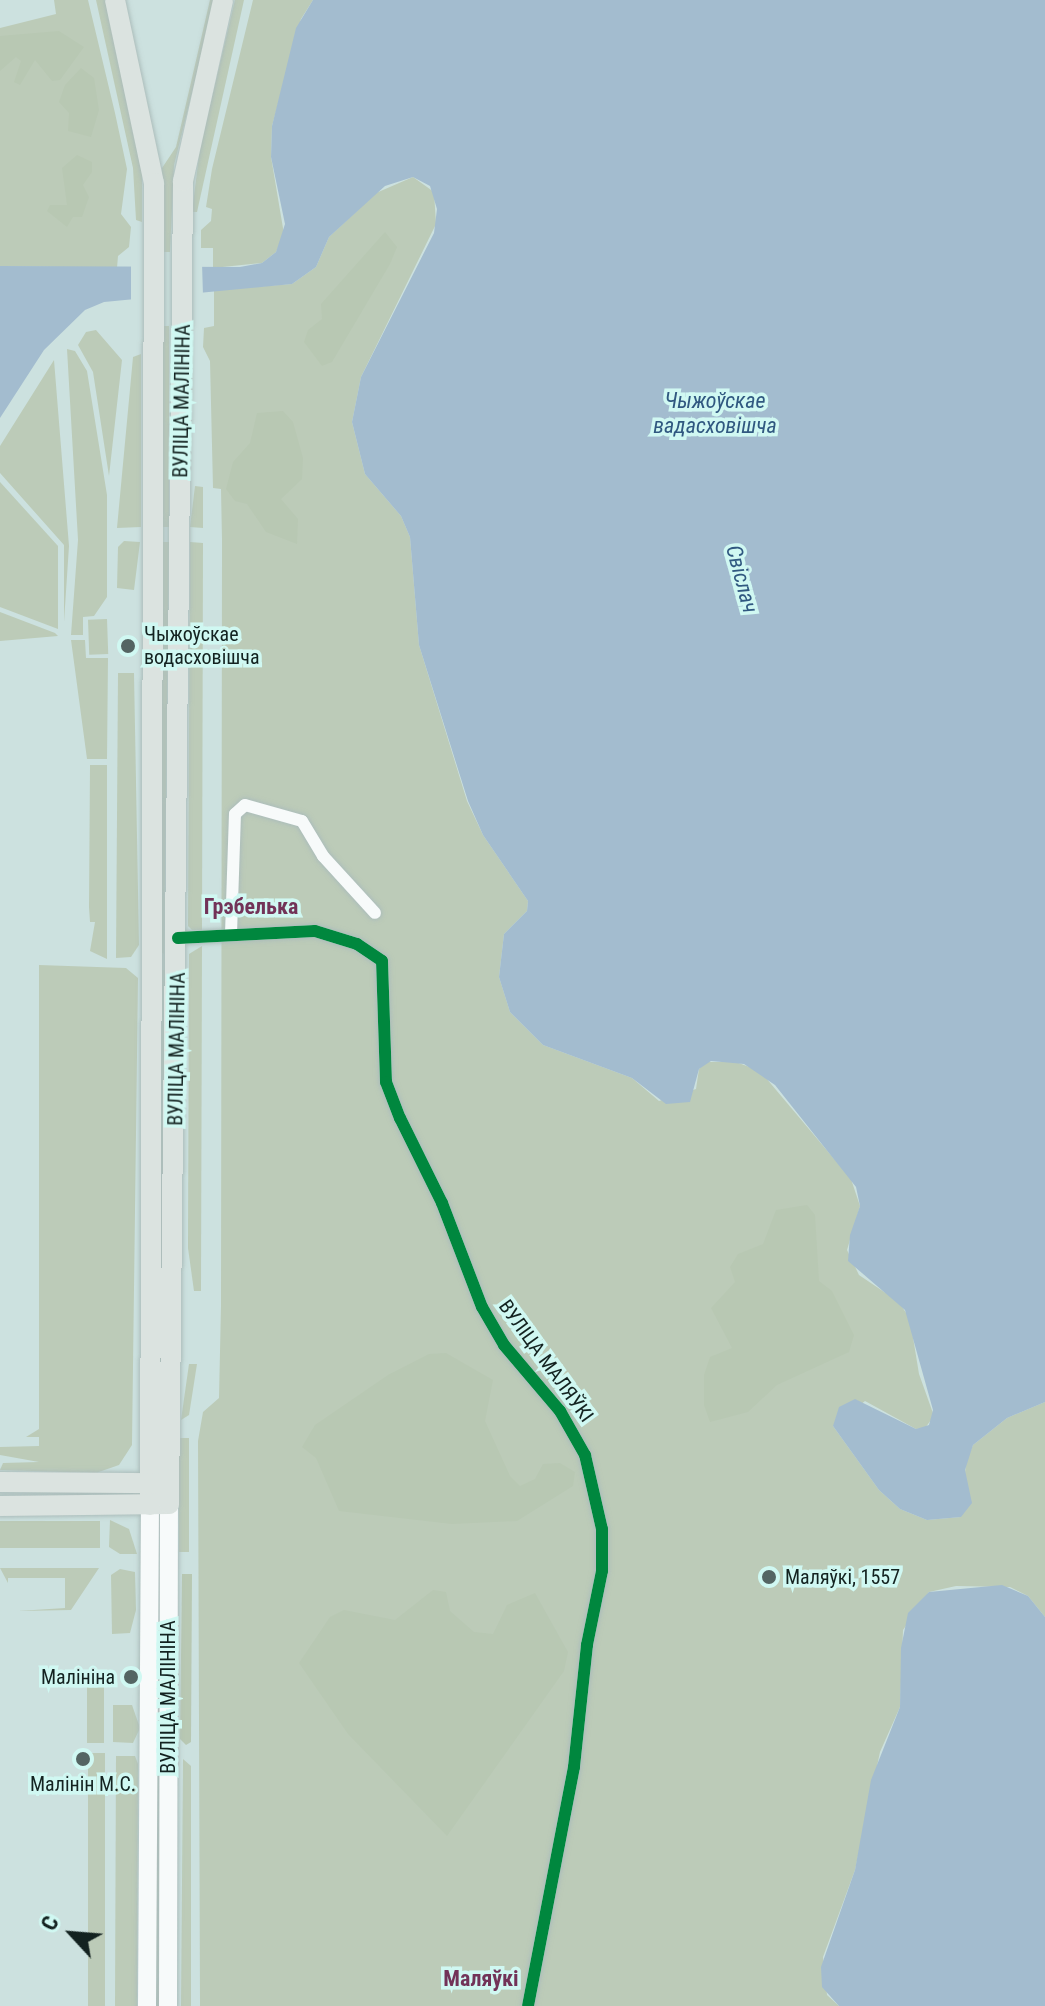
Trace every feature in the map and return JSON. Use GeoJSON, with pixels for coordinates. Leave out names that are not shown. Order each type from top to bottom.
{"type":"FeatureCollection","features":[{"type":"Feature","properties":{"kind":"main road","name":"ВУЛІЦА МАЛІНІНА"},"geometry":{"type":"LineString","coordinates":[[115,0],[154,183],[154,961],[168,2006]]}},
{"type":"Feature","properties":{"kind":"main road","name":"ВУЛІЦА МАЛІНІНА"},"geometry":{"type":"LineString","coordinates":[[160,1483],[178,961],[183,181],[223,0]]}},
{"type":"Feature","properties":{"kind":"main road"},"geometry":{"type":"LineString","coordinates":[[154,961],[178,961]]}},
{"type":"Feature","properties":{"kind":"main road"},"geometry":{"type":"LineString","coordinates":[[0,1482],[160,1483]]}},
{"type":"Feature","properties":{"kind":"main road","name":"ВУЛІЦА МАЛІНІНА"},"geometry":{"type":"LineString","coordinates":[[147,2006],[160,1504]]}},
{"type":"Feature","properties":{"kind":"main road"},"geometry":{"type":"LineString","coordinates":[[0,1506],[160,1504]]}},
{"type":"Feature","properties":{"kind":"street"},"geometry":{"type":"LineString","coordinates":[[231,934],[235,814],[245,805],[302,821],[351,890],[375,913]]}},
{"type":"Feature","properties":{"kind":"street","name":"ВУЛІЦА МАЛЯЎКІ"},"geometry":{"type":"LineString","coordinates":[[178,938],[315,931],[357,944],[382,961],[386,1082],[400,1118],[442,1203],[482,1307],[504,1345],[560,1411],[585,1455],[602,1529],[602,1571],[587,1645],[574,1767],[528,2006]]}},
{"type":"Feature","properties":{"kind":"green space"},"geometry":{"type":"Polygon","coordinates":[[[54,0],[88,0],[115,113],[127,169],[121,214],[131,227],[129,247],[118,256],[117,268],[0,266],[0,28],[56,14],[54,0]]]}},
{"type":"Feature","properties":{"kind":"green space"},"geometry":{"type":"Polygon","coordinates":[[[96,0],[105,0],[142,159],[142,222],[136,220],[133,168],[96,0]]]}},
{"type":"Feature","properties":{"kind":"green space"},"geometry":{"type":"Polygon","coordinates":[[[210,0],[215,0],[174,165],[170,252],[163,252],[162,168],[176,147],[210,0]]]}},
{"type":"Feature","properties":{"kind":"green space"},"geometry":{"type":"Polygon","coordinates":[[[235,0],[244,0],[197,212],[192,212],[200,148],[235,0]]]}},
{"type":"Feature","properties":{"kind":"green space"},"geometry":{"type":"Polygon","coordinates":[[[253,0],[313,0],[301,19],[272,126],[271,157],[284,234],[276,252],[262,263],[213,268],[213,248],[201,248],[201,230],[211,221],[212,209],[206,207],[212,169],[253,0]]]}},
{"type":"Feature","properties":{"kind":"green space"},"geometry":{"type":"Polygon","coordinates":[[[59,31],[84,47],[60,80],[52,81],[35,60],[20,85],[14,82],[21,61],[16,57],[0,71],[0,36],[59,31]]]}},
{"type":"Feature","properties":{"kind":"green space"},"geometry":{"type":"Polygon","coordinates":[[[81,68],[94,78],[99,110],[91,137],[68,131],[69,113],[59,102],[65,85],[81,68]]]}},
{"type":"Feature","properties":{"kind":"green space"},"geometry":{"type":"Polygon","coordinates":[[[77,155],[92,162],[92,172],[83,185],[89,197],[82,217],[73,217],[67,227],[47,211],[50,205],[67,205],[62,168],[77,155]]]}},
{"type":"Feature","properties":{"kind":"green space"},"geometry":{"type":"Polygon","coordinates":[[[413,177],[434,192],[436,224],[361,377],[352,422],[365,474],[401,516],[410,537],[419,645],[467,801],[483,835],[528,901],[527,911],[504,934],[499,977],[510,1012],[543,1045],[632,1078],[659,1101],[696,1089],[699,1069],[706,1062],[736,1062],[760,1071],[851,1179],[860,1206],[847,1250],[859,1275],[899,1302],[910,1319],[919,1374],[934,1416],[925,1428],[916,1429],[865,1401],[833,1426],[879,1490],[900,1509],[927,1520],[961,1517],[966,1462],[973,1445],[1007,1418],[1045,1402],[1045,1617],[1028,1596],[1010,1587],[956,1586],[929,1592],[903,1630],[900,1707],[880,1752],[855,1870],[823,1957],[827,1995],[839,2006],[200,2006],[198,1441],[203,1412],[219,1398],[221,1305],[222,540],[221,489],[213,488],[210,361],[203,347],[204,328],[214,326],[214,290],[292,284],[316,267],[329,237],[376,193],[413,177]]]}},
{"type":"Feature","properties":{"kind":"green space"},"geometry":{"type":"Polygon","coordinates":[[[385,232],[397,247],[390,264],[332,362],[322,366],[304,342],[308,330],[322,319],[321,304],[385,232]]]}},
{"type":"Feature","properties":{"kind":"green space"},"geometry":{"type":"Polygon","coordinates":[[[163,326],[169,326],[169,527],[163,527],[163,326]]]}},
{"type":"Feature","properties":{"kind":"green space"},"geometry":{"type":"Polygon","coordinates":[[[96,330],[122,360],[109,476],[93,372],[78,345],[86,332],[96,330]]]}},
{"type":"Feature","properties":{"kind":"green space"},"geometry":{"type":"Polygon","coordinates":[[[67,349],[75,351],[87,371],[107,495],[107,597],[94,616],[83,617],[83,635],[71,635],[78,540],[67,349]]]}},
{"type":"Feature","properties":{"kind":"green space"},"geometry":{"type":"Polygon","coordinates":[[[141,354],[141,527],[117,528],[133,357],[141,354]]]}},
{"type":"Feature","properties":{"kind":"green space"},"geometry":{"type":"Polygon","coordinates":[[[54,360],[69,546],[64,622],[64,545],[0,473],[0,446],[54,360]]]}},
{"type":"Feature","properties":{"kind":"green space"},"geometry":{"type":"Polygon","coordinates":[[[283,411],[293,422],[303,458],[302,479],[281,499],[298,519],[297,544],[266,532],[247,504],[235,501],[226,489],[233,462],[250,443],[257,413],[283,411]]]}},
{"type":"Feature","properties":{"kind":"green space"},"geometry":{"type":"Polygon","coordinates":[[[0,482],[58,546],[58,629],[0,607],[0,482]]]}},
{"type":"Feature","properties":{"kind":"green space"},"geometry":{"type":"Polygon","coordinates":[[[195,486],[203,487],[203,528],[190,527],[195,486]]]}},
{"type":"Feature","properties":{"kind":"green space"},"geometry":{"type":"Polygon","coordinates":[[[124,541],[140,542],[134,590],[117,588],[118,547],[124,541]]]}},
{"type":"Feature","properties":{"kind":"green space"},"geometry":{"type":"Polygon","coordinates":[[[162,542],[169,542],[164,954],[161,952],[162,542]]]}},
{"type":"Feature","properties":{"kind":"green space"},"geometry":{"type":"Polygon","coordinates":[[[190,542],[203,543],[202,930],[192,930],[188,926],[190,542]]]}},
{"type":"Feature","properties":{"kind":"green space"},"geometry":{"type":"Polygon","coordinates":[[[0,612],[55,633],[58,636],[0,641],[0,612]]]}},
{"type":"Feature","properties":{"kind":"green space"},"geometry":{"type":"Polygon","coordinates":[[[107,619],[108,654],[89,655],[88,620],[107,619]]]}},
{"type":"Feature","properties":{"kind":"green space"},"geometry":{"type":"Polygon","coordinates":[[[71,640],[85,640],[86,658],[108,658],[107,759],[87,759],[71,640]]]}},
{"type":"Feature","properties":{"kind":"green space"},"geometry":{"type":"Polygon","coordinates":[[[118,673],[134,673],[139,945],[131,957],[116,958],[118,673]]]}},
{"type":"Feature","properties":{"kind":"green space"},"geometry":{"type":"Polygon","coordinates":[[[90,765],[107,765],[107,959],[90,951],[95,922],[90,922],[89,907],[90,765]]]}},
{"type":"Feature","properties":{"kind":"green space"},"geometry":{"type":"Polygon","coordinates":[[[202,946],[201,1291],[194,1291],[188,1248],[189,954],[202,946]]]}},
{"type":"Feature","properties":{"kind":"green space"},"geometry":{"type":"Polygon","coordinates":[[[39,965],[126,968],[138,978],[132,1445],[119,1465],[96,1473],[0,1470],[3,1463],[39,1462],[0,1455],[0,1447],[39,1446],[39,1437],[26,1437],[39,1429],[39,965]]]}},
{"type":"Feature","properties":{"kind":"green space"},"geometry":{"type":"Polygon","coordinates":[[[162,970],[165,970],[165,1418],[159,1418],[162,970]]]}},
{"type":"Feature","properties":{"kind":"green space"},"geometry":{"type":"Polygon","coordinates":[[[807,1205],[815,1215],[819,1281],[832,1291],[854,1335],[849,1352],[777,1385],[748,1412],[710,1422],[704,1405],[704,1375],[710,1357],[732,1348],[711,1308],[735,1282],[730,1267],[738,1254],[763,1244],[776,1210],[807,1205]]]}},
{"type":"Feature","properties":{"kind":"green space"},"geometry":{"type":"Polygon","coordinates":[[[446,1353],[493,1380],[485,1421],[510,1476],[520,1486],[535,1479],[543,1464],[560,1463],[575,1472],[573,1486],[517,1521],[452,1524],[339,1511],[316,1458],[302,1447],[315,1425],[388,1375],[429,1354],[446,1353]]]}},
{"type":"Feature","properties":{"kind":"green space"},"geometry":{"type":"Polygon","coordinates":[[[189,1364],[197,1364],[189,1415],[181,1420],[189,1364]]]}},
{"type":"Feature","properties":{"kind":"green space"},"geometry":{"type":"Polygon","coordinates":[[[179,1438],[189,1438],[189,1552],[179,1552],[179,1438]]]}},
{"type":"Feature","properties":{"kind":"green space"},"geometry":{"type":"Polygon","coordinates":[[[110,1520],[129,1529],[137,1554],[120,1554],[109,1547],[110,1520]]]}},
{"type":"Feature","properties":{"kind":"green space"},"geometry":{"type":"Polygon","coordinates":[[[0,1521],[100,1521],[100,1548],[0,1548],[0,1521]]]}},
{"type":"Feature","properties":{"kind":"green space"},"geometry":{"type":"Polygon","coordinates":[[[0,1568],[99,1568],[71,1610],[18,1611],[65,1608],[65,1578],[8,1578],[8,1583],[0,1568]]]}},
{"type":"Feature","properties":{"kind":"green space"},"geometry":{"type":"Polygon","coordinates":[[[120,1569],[135,1572],[136,1610],[130,1633],[112,1634],[111,1575],[120,1569]]]}},
{"type":"Feature","properties":{"kind":"green space"},"geometry":{"type":"Polygon","coordinates":[[[182,1574],[192,1574],[191,1742],[186,1745],[180,1739],[182,1574]]]}},
{"type":"Feature","properties":{"kind":"green space"},"geometry":{"type":"Polygon","coordinates":[[[433,1590],[446,1592],[450,1611],[474,1632],[493,1634],[507,1605],[535,1593],[568,1652],[564,1671],[447,1836],[348,1734],[299,1663],[330,1617],[344,1610],[395,1620],[433,1590]]]}},
{"type":"Feature","properties":{"kind":"green space"},"geometry":{"type":"Polygon","coordinates":[[[87,1672],[99,1672],[104,1684],[104,1743],[87,1743],[87,1672]]]}},
{"type":"Feature","properties":{"kind":"green space"},"geometry":{"type":"Polygon","coordinates":[[[113,1705],[132,1705],[140,1728],[133,1743],[113,1742],[113,1705]]]}},
{"type":"Feature","properties":{"kind":"green space"},"geometry":{"type":"Polygon","coordinates":[[[88,1753],[105,1753],[105,2006],[88,2006],[88,1753]]]}},
{"type":"Feature","properties":{"kind":"green space"},"geometry":{"type":"Polygon","coordinates":[[[116,1756],[135,1756],[138,1764],[137,2006],[115,2006],[116,1756]]]}},
{"type":"Feature","properties":{"kind":"green space"},"geometry":{"type":"Polygon","coordinates":[[[183,1759],[191,1766],[191,2006],[181,2006],[183,1759]]]}},
{"type":"Feature","properties":{"kind":"green space"},"geometry":{"type":"Polygon","coordinates":[[[162,1761],[162,2006],[156,2006],[157,1763],[162,1761]]]}},
{"type":"Feature","properties":{"kind":"water","name":"Чыжоўскае вадасховішча"},"geometry":{"type":"Polygon","coordinates":[[[313,0],[1045,0],[1045,1402],[1007,1418],[973,1445],[965,1470],[972,1503],[961,1517],[927,1520],[900,1509],[879,1490],[833,1426],[839,1407],[855,1399],[916,1429],[929,1425],[933,1410],[905,1310],[848,1261],[850,1235],[860,1206],[856,1187],[775,1085],[744,1064],[711,1061],[699,1069],[690,1102],[666,1104],[632,1078],[543,1045],[510,1012],[499,977],[504,934],[527,911],[528,901],[483,835],[468,801],[419,645],[410,537],[401,516],[365,474],[352,422],[361,377],[434,233],[437,209],[430,186],[413,177],[385,186],[329,237],[316,267],[292,284],[104,302],[85,310],[44,350],[0,418],[0,266],[240,267],[262,263],[276,252],[285,224],[271,157],[272,126],[296,28],[313,0]]]}},
{"type":"Feature","properties":{"kind":"water"},"geometry":{"type":"Polygon","coordinates":[[[1002,1585],[1028,1596],[1045,1617],[1045,2006],[839,2006],[822,1987],[821,1967],[855,1870],[871,1780],[900,1707],[901,1648],[908,1613],[929,1592],[1002,1585]]]}},
{"type":"Feature","properties":{"kind":"pier"},"geometry":{"type":"Polygon","coordinates":[[[131,264],[202,264],[203,295],[131,304],[131,264]]]}},
{"type":"Feature","properties":{"kind":"cycle path"},"geometry":{"type":"LineString","coordinates":[[178,938],[315,931],[357,944],[382,961],[386,1082],[400,1118],[442,1203],[482,1307],[504,1345],[560,1411],[585,1455],[602,1529],[602,1571],[587,1645],[574,1767],[528,2006]]}},
{"type":"Feature","properties":{"kind":"place","name":"Чыжоўскае водасховішча"},"geometry":{"type":"Point","coordinates":[128,646]}},
{"type":"Feature","properties":{"kind":"place","name":"Маляўкі, 1557"},"geometry":{"type":"Point","coordinates":[769,1577]}},
{"type":"Feature","properties":{"kind":"place","name":"Малініна"},"geometry":{"type":"Point","coordinates":[131,1677]}},
{"type":"Feature","properties":{"kind":"place","name":"Малінін М.С."},"geometry":{"type":"Point","coordinates":[83,1759]}},
{"type":"Feature","properties":{"kind":"district","name":"Грэбелька"},"geometry":{"type":"Point","coordinates":[251,907]}},
{"type":"Feature","properties":{"kind":"district","name":"Маляўкі"},"geometry":{"type":"Point","coordinates":[481,1979]}},
{"type":"Feature","properties":{"kind":"water label","name":"Свіслач"},"geometry":{"type":"Point","coordinates":[742,579]}}]}
